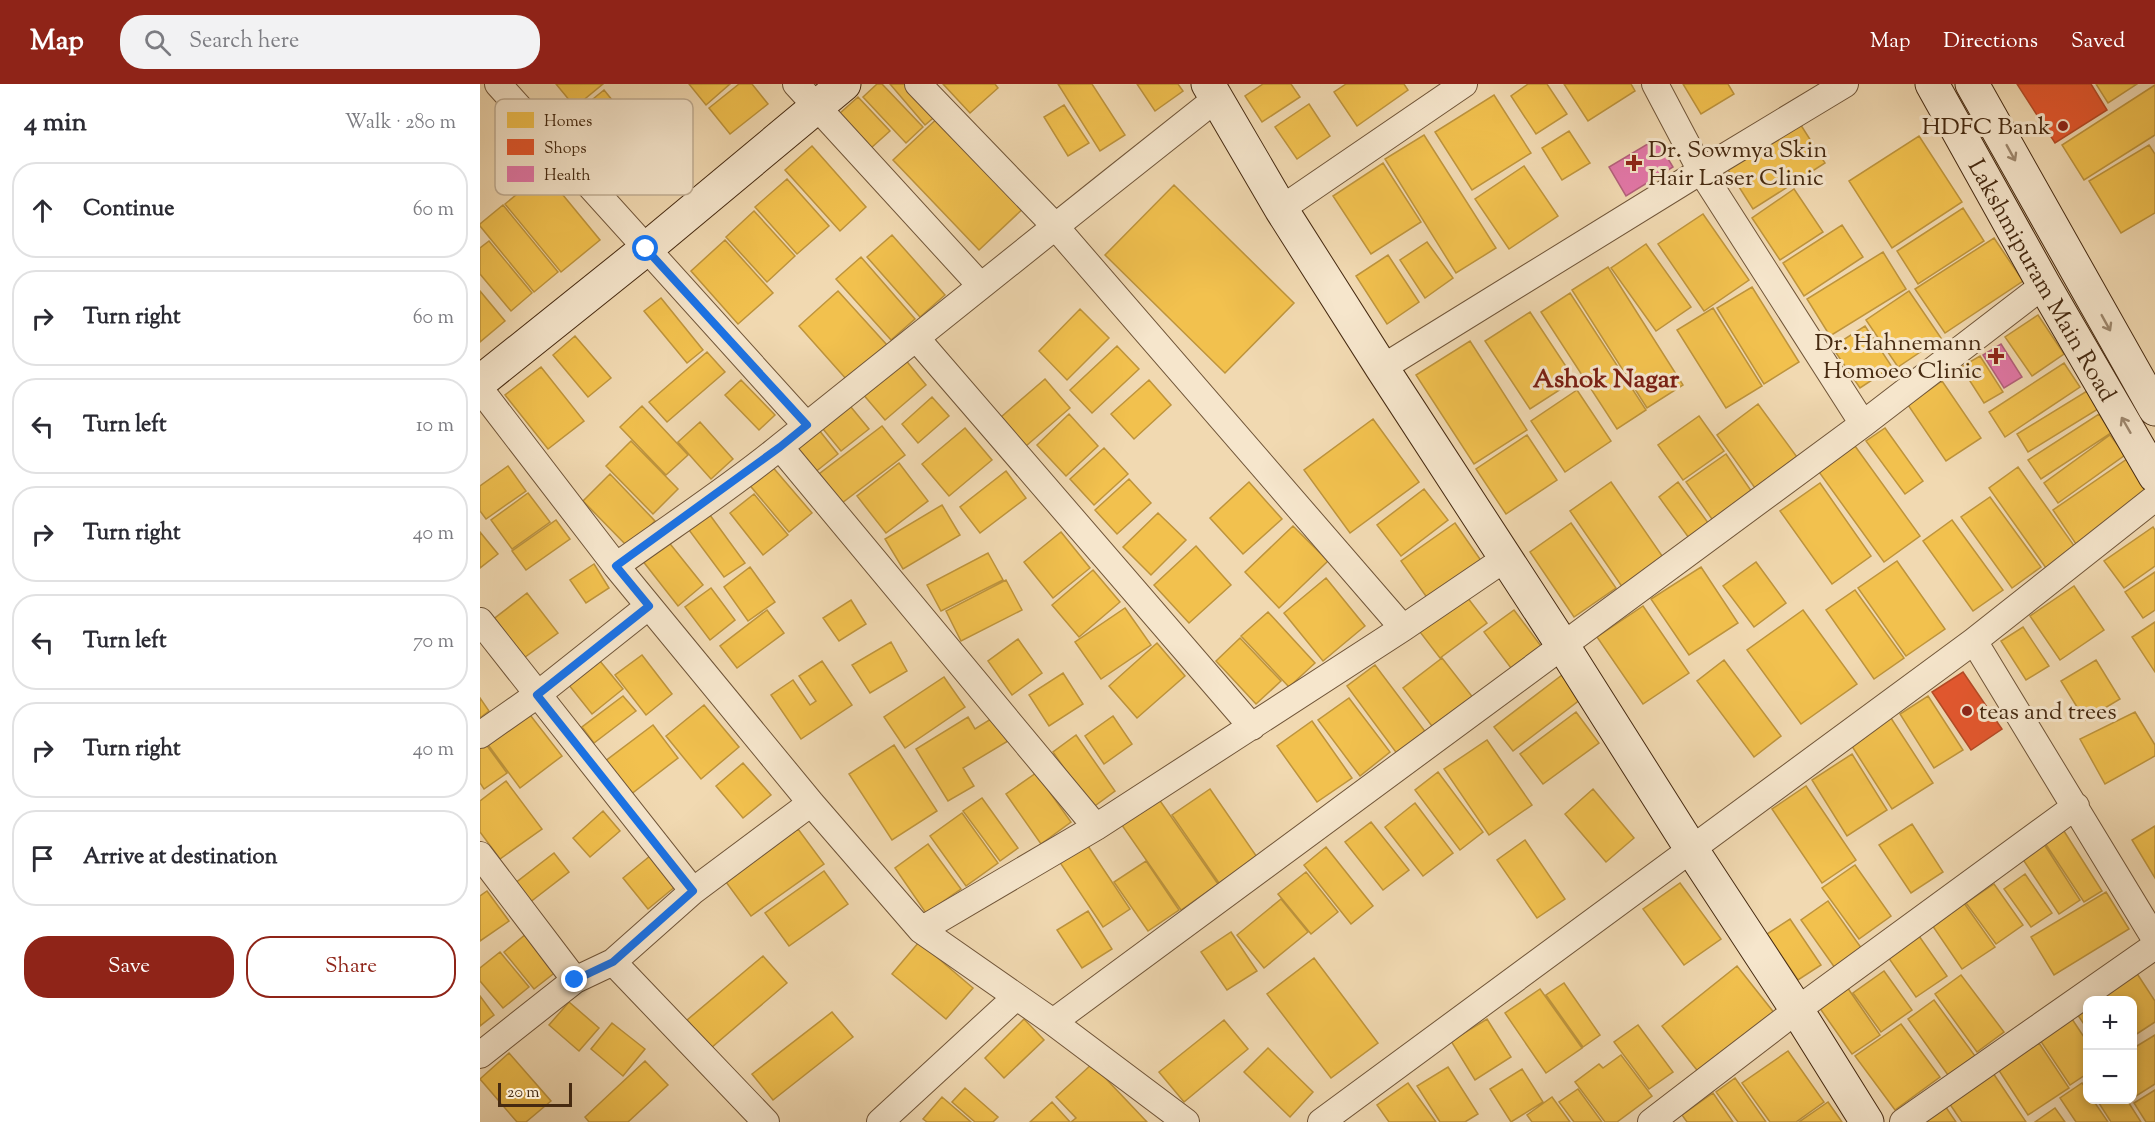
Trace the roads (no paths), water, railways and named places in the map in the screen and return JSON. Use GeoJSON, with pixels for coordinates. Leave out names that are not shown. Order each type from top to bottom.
{"type":"FeatureCollection","features":[{"type":"Feature","properties":{"kind":"street"},"geometry":{"type":"LineString","coordinates":[[498,84],[511,99]]}},
{"type":"Feature","properties":{"kind":"street"},"geometry":{"type":"LineString","coordinates":[[480,381],[646,249],[807,95],[844,84]]}},
{"type":"Feature","properties":{"kind":"street"},"geometry":{"type":"LineString","coordinates":[[918,84],[1054,225],[1403,628]]}},
{"type":"Feature","properties":{"kind":"street"},"geometry":{"type":"LineString","coordinates":[[1655,84],[1701,171],[1863,424]]}},
{"type":"Feature","properties":{"kind":"street"},"geometry":{"type":"LineString","coordinates":[[1382,368],[1845,84]]}},
{"type":"Feature","properties":{"kind":"street","name":"Lakshmipuram Main Road"},"geometry":{"type":"LineString","coordinates":[[1932,84],[2044,285],[2155,476]]}},
{"type":"Feature","properties":{"kind":"street","name":"Lakshmipuram Main Road"},"geometry":{"type":"LineString","coordinates":[[1972,84],[2155,409]]}},
{"type":"Feature","properties":{"kind":"street"},"geometry":{"type":"LineString","coordinates":[[1281,209],[1450,88]]}},
{"type":"Feature","properties":{"kind":"street"},"geometry":{"type":"LineString","coordinates":[[616,566],[780,447],[917,339],[1212,91],[1281,209],[1382,368],[1563,646],[1867,1122]]}},
{"type":"Feature","properties":{"kind":"street"},"geometry":{"type":"LineString","coordinates":[[807,95],[980,285]]}},
{"type":"Feature","properties":{"kind":"street"},"geometry":{"type":"LineString","coordinates":[[598,195],[807,425]]}},
{"type":"Feature","properties":{"kind":"street"},"geometry":{"type":"LineString","coordinates":[[1053,1022],[1863,424],[2044,285]]}},
{"type":"Feature","properties":{"kind":"street"},"geometry":{"type":"LineString","coordinates":[[917,339],[1252,726]]}},
{"type":"Feature","properties":{"kind":"street"},"geometry":{"type":"LineString","coordinates":[[480,389],[616,566],[812,803],[921,930],[1053,1022],[1186,1122]]}},
{"type":"Feature","properties":{"kind":"street"},"geometry":{"type":"LineString","coordinates":[[780,447],[1096,827]]}},
{"type":"Feature","properties":{"kind":"street"},"geometry":{"type":"LineString","coordinates":[[1321,1122],[1974,641],[2155,498]]}},
{"type":"Feature","properties":{"kind":"street"},"geometry":{"type":"LineString","coordinates":[[921,930],[1096,827],[1403,628],[1506,558]]}},
{"type":"Feature","properties":{"kind":"street"},"geometry":{"type":"LineString","coordinates":[[480,735],[537,695],[649,606]]}},
{"type":"Feature","properties":{"kind":"street"},"geometry":{"type":"LineString","coordinates":[[480,621],[693,891]]}},
{"type":"Feature","properties":{"kind":"street"},"geometry":{"type":"LineString","coordinates":[[1974,641],[2155,939]]}},
{"type":"Feature","properties":{"kind":"street"},"geometry":{"type":"LineString","coordinates":[[480,1055],[575,980],[613,962],[693,891],[812,803]]}},
{"type":"Feature","properties":{"kind":"street"},"geometry":{"type":"LineString","coordinates":[[1651,1122],[1797,1010],[2076,806]]}},
{"type":"Feature","properties":{"kind":"street"},"geometry":{"type":"LineString","coordinates":[[480,855],[575,980]]}},
{"type":"Feature","properties":{"kind":"street"},"geometry":{"type":"LineString","coordinates":[[1903,1122],[2155,946]]}},
{"type":"Feature","properties":{"kind":"street"},"geometry":{"type":"LineString","coordinates":[[613,962],[765,1122]]}},
{"type":"Feature","properties":{"kind":"street"},"geometry":{"type":"LineString","coordinates":[[880,1122],[1016,997]]}},
{"type":"Feature","properties":{"kind":"place","name":"HDFC Bank"},"geometry":{"type":"Point","coordinates":[2063,126]}},
{"type":"Feature","properties":{"kind":"place","name":"Dr. Sowmya Skin Hair Laser Clinic"},"geometry":{"type":"Point","coordinates":[1634,163]}},
{"type":"Feature","properties":{"kind":"place","name":"Dr. Hahnemann Homoeo Clinic"},"geometry":{"type":"Point","coordinates":[1996,356]}},
{"type":"Feature","properties":{"kind":"place","name":"teas and trees"},"geometry":{"type":"Point","coordinates":[1967,711]}},
{"type":"Feature","properties":{"kind":"district","name":"Ashok Nagar"},"geometry":{"type":"Point","coordinates":[1606,378]}}]}
